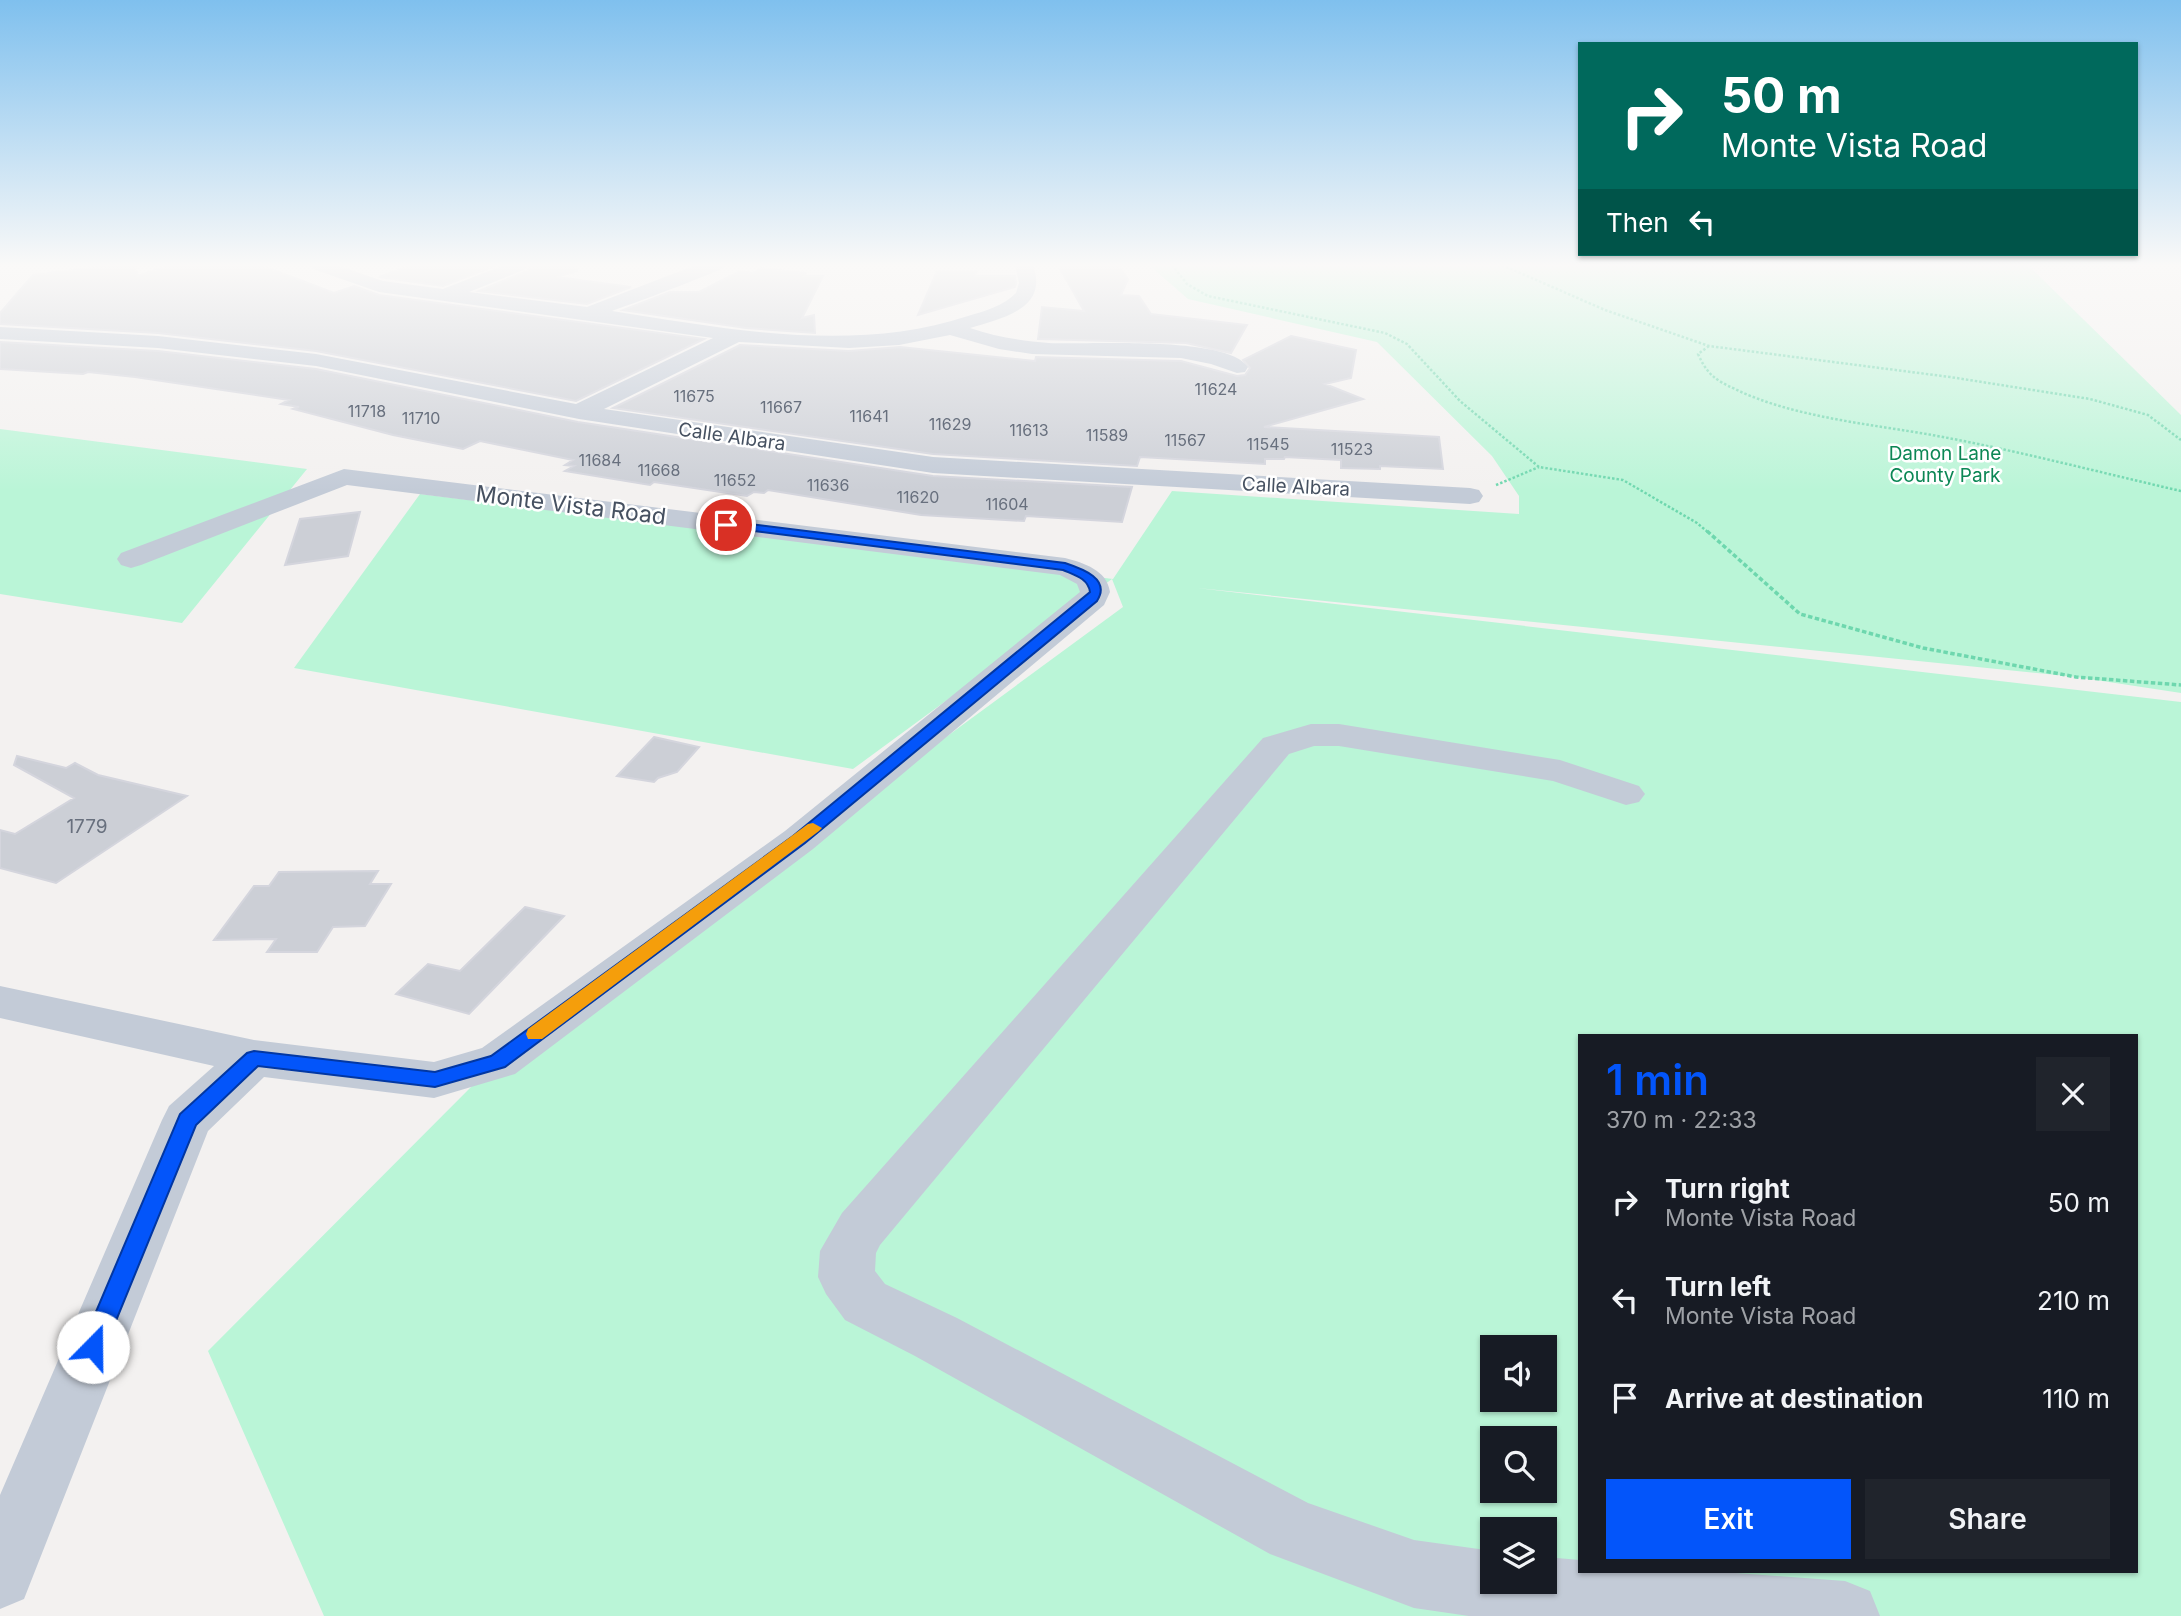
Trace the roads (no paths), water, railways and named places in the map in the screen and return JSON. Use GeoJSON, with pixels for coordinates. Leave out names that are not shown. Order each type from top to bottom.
{"type":"FeatureCollection","features":[{"type":"Feature","properties":{"kind":"street","name":"Calle Albara"},"geometry":{"type":"LineString","coordinates":[[130,340],[316,359],[579,412],[933,465],[1470,496]]}},
{"type":"Feature","properties":{"kind":"street"},"geometry":{"type":"LineString","coordinates":[[579,412],[725,340]]}},
{"type":"Feature","properties":{"kind":"street"},"geometry":{"type":"LineString","coordinates":[[799,340],[846,340]]}},
{"type":"Feature","properties":{"kind":"street"},"geometry":{"type":"LineString","coordinates":[[994,340],[1014,345],[1082,350],[1178,352],[1212,357],[1237,367]]}},
{"type":"Feature","properties":{"kind":"street","name":"Monte Vista Road"},"geometry":{"type":"LineString","coordinates":[[0,1002],[254,1058],[435,1080],[498,1061],[799,840],[1093,599],[1095,586],[1085,574],[1065,567],[344,477],[131,559]]}},
{"type":"Feature","properties":{"kind":"street"},"geometry":{"type":"LineString","coordinates":[[1626,794],[1560,771],[1339,735],[1311,734],[1276,746],[861,1229],[848,1251],[846,1277],[865,1302],[936,1337],[1293,1531],[1414,1574],[1525,1590],[1844,1616]]}},
{"type":"Feature","properties":{"kind":"street"},"geometry":{"type":"LineString","coordinates":[[0,1575],[187,1120],[254,1058]]}},
{"type":"Feature","properties":{"kind":"park label","name":"Damon Lane County Park"},"geometry":{"type":"Point","coordinates":[1945,464]}}]}
